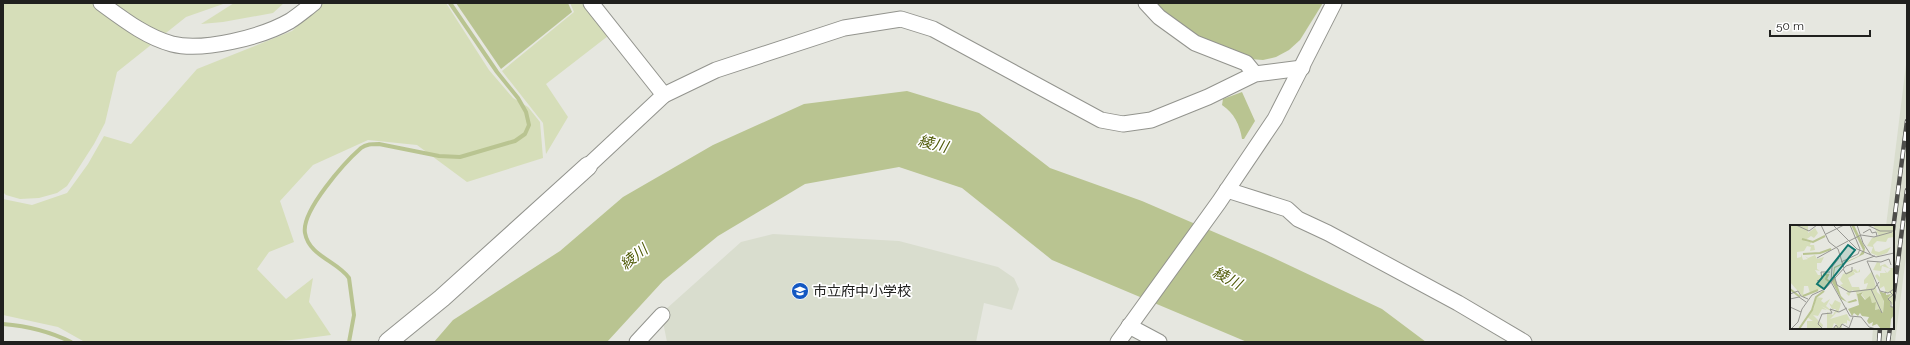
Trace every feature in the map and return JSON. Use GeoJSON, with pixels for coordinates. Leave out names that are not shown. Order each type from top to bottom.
{"type":"FeatureCollection","features":[{"type":"Feature","properties":{"kind":"street"},"geometry":{"type":"LineString","coordinates":[[102,3],[126,22],[151,35],[172,44],[196,47],[211,46],[260,33],[290,21],[314,3]]}},
{"type":"Feature","properties":{"kind":"street"},"geometry":{"type":"LineString","coordinates":[[591,3],[664,95]]}},
{"type":"Feature","properties":{"kind":"street"},"geometry":{"type":"LineString","coordinates":[[1146,3],[1159,17],[1195,44],[1246,63],[1255,74]]}},
{"type":"Feature","properties":{"kind":"street"},"geometry":{"type":"LineString","coordinates":[[1118,342],[1223,196],[1275,119],[1334,3]]}},
{"type":"Feature","properties":{"kind":"street"},"geometry":{"type":"LineString","coordinates":[[388,342],[442,298],[664,95],[716,70],[837,31],[901,19],[932,29],[1101,120],[1123,124],[1151,120],[1208,97],[1255,74],[1302,68]]}},
{"type":"Feature","properties":{"kind":"street"},"geometry":{"type":"LineString","coordinates":[[1223,196],[1287,209],[1298,219],[1328,233],[1451,299],[1524,342]]}},
{"type":"Feature","properties":{"kind":"street"},"geometry":{"type":"LineString","coordinates":[[636,342],[662,315]]}},
{"type":"Feature","properties":{"kind":"street"},"geometry":{"type":"LineString","coordinates":[[1131,324],[1159,342]]}},
{"type":"Feature","properties":{"kind":"shaded area"},"geometry":{"type":"Polygon","coordinates":[[[3,3],[226,3],[186,17],[117,72],[105,123],[94,144],[67,186],[57,193],[39,198],[20,199],[6,195],[3,192],[3,3]]]}},
{"type":"Feature","properties":{"kind":"shaded area"},"geometry":{"type":"Polygon","coordinates":[[[234,3],[284,3],[273,13],[223,22],[201,24],[234,3]]]}},
{"type":"Feature","properties":{"kind":"shaded area"},"geometry":{"type":"Polygon","coordinates":[[[323,3],[446,3],[489,70],[513,98],[528,107],[540,122],[543,158],[467,182],[417,145],[368,140],[313,165],[280,201],[294,242],[269,252],[257,269],[286,299],[313,278],[309,302],[331,335],[292,340],[259,342],[83,341],[58,327],[3,315],[3,199],[32,205],[67,193],[88,164],[104,136],[131,144],[197,69],[292,31],[323,3]]]}},
{"type":"Feature","properties":{"kind":"shaded area"},"geometry":{"type":"Polygon","coordinates":[[[570,3],[582,3],[608,36],[546,84],[568,117],[546,154],[543,123],[502,71],[574,12],[570,3]]]}},
{"type":"Feature","properties":{"kind":"shaded area"},"geometry":{"type":"Polygon","coordinates":[[[1907,57],[1907,249],[1895,342],[1872,342],[1873,329],[1894,329],[1894,225],[1886,225],[1907,57]]]}},
{"type":"Feature","properties":{"kind":"shaded area"},"geometry":{"type":"Polygon","coordinates":[[[773,234],[899,241],[998,267],[1014,278],[1019,289],[1012,310],[984,303],[976,342],[667,342],[663,322],[665,310],[741,242],[773,234]]]}},
{"type":"Feature","properties":{"kind":"water"},"geometry":{"type":"Polygon","coordinates":[[[456,3],[568,3],[572,12],[501,69],[456,3]]]}},
{"type":"Feature","properties":{"kind":"water"},"geometry":{"type":"Polygon","coordinates":[[[1154,3],[1323,3],[1300,40],[1289,50],[1276,57],[1263,60],[1250,59],[1185,33],[1154,3]]]}},
{"type":"Feature","properties":{"kind":"water","name":"綾川"},"geometry":{"type":"Polygon","coordinates":[[[907,91],[979,113],[1050,168],[1142,201],[1265,254],[1382,309],[1426,342],[1247,342],[1052,260],[962,188],[899,167],[805,184],[718,236],[663,281],[607,342],[434,342],[453,320],[560,251],[623,197],[713,145],[804,104],[907,91]]]}},
{"type":"Feature","properties":{"kind":"water"},"geometry":{"type":"Polygon","coordinates":[[[1242,92],[1255,121],[1244,139],[1242,139],[1240,129],[1233,116],[1222,105],[1223,99],[1242,92]]]}},
{"type":"Feature","properties":{"kind":"waterway"},"geometry":{"type":"LineString","coordinates":[[349,342],[354,315],[349,278],[344,272],[312,247],[305,233],[310,212],[335,175],[361,148],[367,145],[379,144],[439,156],[460,157],[515,141],[525,134],[529,125],[526,112],[518,98],[497,72],[450,3]]}},
{"type":"Feature","properties":{"kind":"waterway"},"geometry":{"type":"LineString","coordinates":[[3,324],[38,330],[71,342]]}},
{"type":"Feature","properties":{"kind":"railway"},"geometry":{"type":"LineString","coordinates":[[1894,225],[1907,121]]}},
{"type":"Feature","properties":{"kind":"railway"},"geometry":{"type":"LineString","coordinates":[[1894,293],[1907,190]]}},
{"type":"Feature","properties":{"kind":"railway"},"geometry":{"type":"LineString","coordinates":[[1879,342],[1880,329]]}},
{"type":"Feature","properties":{"kind":"railway"},"geometry":{"type":"LineString","coordinates":[[1888,342],[1890,329]]}},
{"type":"Feature","properties":{"kind":"place","name":"市立府中小学校"},"geometry":{"type":"Point","coordinates":[800,291]}}]}
